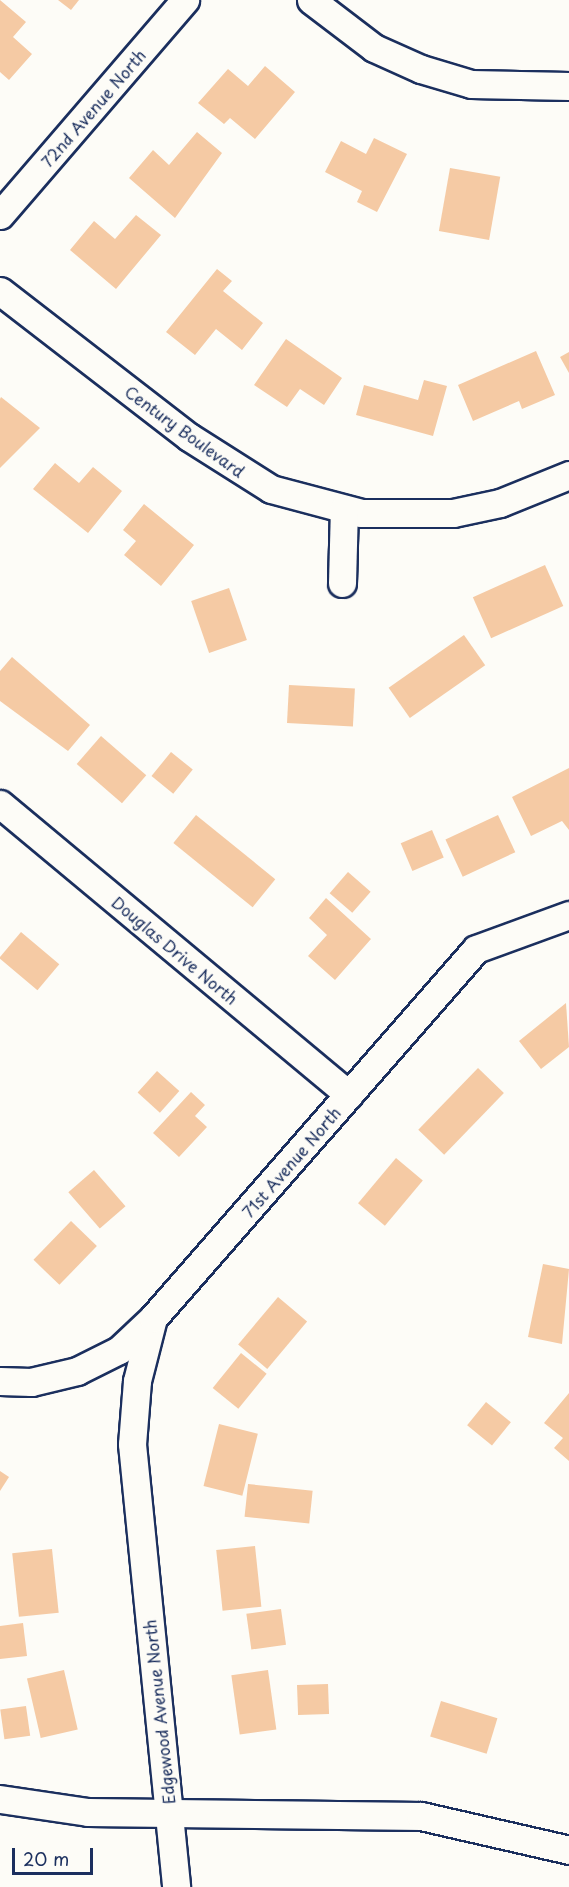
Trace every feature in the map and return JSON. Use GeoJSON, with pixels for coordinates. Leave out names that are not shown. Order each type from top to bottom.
{"type":"FeatureCollection","features":[{"type":"Feature","properties":{"kind":"street","name":"72nd Avenue North"},"geometry":{"type":"LineString","coordinates":[[0,215],[185,0]]}},
{"type":"Feature","properties":{"kind":"street"},"geometry":{"type":"LineString","coordinates":[[311,0],[374,48],[421,69],[471,84],[569,86]]}},
{"type":"Feature","properties":{"kind":"street","name":"Century Boulevard"},"geometry":{"type":"LineString","coordinates":[[0,291],[230,466],[271,489],[344,509],[453,513],[500,503],[569,475]]}},
{"type":"Feature","properties":{"kind":"street"},"geometry":{"type":"LineString","coordinates":[[342,583],[344,509]]}},
{"type":"Feature","properties":{"kind":"street","name":"Douglas Drive North"},"geometry":{"type":"LineString","coordinates":[[0,804],[349,1095]]}},
{"type":"Feature","properties":{"kind":"street","name":"71st Avenue North"},"geometry":{"type":"LineString","coordinates":[[0,1381],[32,1383],[77,1371],[119,1350],[153,1318],[476,949],[569,915]]}},
{"type":"Feature","properties":{"kind":"street","name":"Edgewood Avenue North"},"geometry":{"type":"LineString","coordinates":[[153,1318],[137,1381],[132,1444],[169,1812],[421,1816],[569,1850]]}},
{"type":"Feature","properties":{"kind":"street"},"geometry":{"type":"LineString","coordinates":[[0,1799],[88,1812],[169,1812],[176,1887]]}},
{"type":"Feature","properties":{"kind":"building"},"geometry":{"type":"Polygon","coordinates":[[[0,0],[26,22],[13,37],[32,54],[9,80],[0,72],[0,0]]]}},
{"type":"Feature","properties":{"kind":"building"},"geometry":{"type":"Polygon","coordinates":[[[58,0],[79,0],[71,10],[58,0]]]}},
{"type":"Feature","properties":{"kind":"building"},"geometry":{"type":"Polygon","coordinates":[[[265,66],[295,92],[255,139],[230,118],[224,124],[198,103],[228,69],[248,86],[265,66]]]}},
{"type":"Feature","properties":{"kind":"building"},"geometry":{"type":"Polygon","coordinates":[[[197,132],[222,153],[175,218],[129,178],[153,150],[169,165],[197,132]]]}},
{"type":"Feature","properties":{"kind":"building"},"geometry":{"type":"Polygon","coordinates":[[[374,138],[407,154],[377,212],[357,202],[362,191],[325,172],[341,141],[366,154],[374,138]]]}},
{"type":"Feature","properties":{"kind":"building"},"geometry":{"type":"Polygon","coordinates":[[[450,168],[500,177],[489,240],[439,231],[450,168]]]}},
{"type":"Feature","properties":{"kind":"building"},"geometry":{"type":"Polygon","coordinates":[[[136,215],[161,235],[116,289],[70,250],[94,221],[115,239],[136,215]]]}},
{"type":"Feature","properties":{"kind":"building"},"geometry":{"type":"Polygon","coordinates":[[[217,269],[232,281],[223,291],[263,323],[242,350],[216,329],[195,355],[166,332],[217,269]]]}},
{"type":"Feature","properties":{"kind":"building"},"geometry":{"type":"Polygon","coordinates":[[[286,339],[342,378],[324,405],[300,389],[287,407],[254,385],[286,339]]]}},
{"type":"Feature","properties":{"kind":"building"},"geometry":{"type":"Polygon","coordinates":[[[536,351],[555,395],[522,409],[519,401],[473,421],[458,385],[536,351]]]}},
{"type":"Feature","properties":{"kind":"building"},"geometry":{"type":"Polygon","coordinates":[[[569,352],[569,373],[560,357],[569,352]]]}},
{"type":"Feature","properties":{"kind":"building"},"geometry":{"type":"Polygon","coordinates":[[[424,380],[447,386],[433,436],[356,415],[364,385],[418,400],[424,380]]]}},
{"type":"Feature","properties":{"kind":"building"},"geometry":{"type":"Polygon","coordinates":[[[1,397],[40,428],[0,468],[0,399],[1,397]]]}},
{"type":"Feature","properties":{"kind":"building"},"geometry":{"type":"Polygon","coordinates":[[[55,463],[79,483],[93,467],[122,491],[88,533],[33,489],[55,463]]]}},
{"type":"Feature","properties":{"kind":"building"},"geometry":{"type":"Polygon","coordinates":[[[144,504],[194,545],[161,586],[124,555],[136,541],[123,530],[144,504]]]}},
{"type":"Feature","properties":{"kind":"building"},"geometry":{"type":"Polygon","coordinates":[[[545,565],[563,606],[491,638],[473,597],[545,565]]]}},
{"type":"Feature","properties":{"kind":"building"},"geometry":{"type":"Polygon","coordinates":[[[229,588],[247,640],[209,653],[191,601],[229,588]]]}},
{"type":"Feature","properties":{"kind":"building"},"geometry":{"type":"Polygon","coordinates":[[[464,635],[485,665],[410,718],[389,688],[464,635]]]}},
{"type":"Feature","properties":{"kind":"building"},"geometry":{"type":"Polygon","coordinates":[[[12,657],[90,725],[68,751],[0,701],[0,671],[12,657]]]}},
{"type":"Feature","properties":{"kind":"building"},"geometry":{"type":"Polygon","coordinates":[[[289,685],[355,688],[353,726],[287,723],[289,685]]]}},
{"type":"Feature","properties":{"kind":"building"},"geometry":{"type":"Polygon","coordinates":[[[101,736],[146,775],[122,803],[77,764],[101,736]]]}},
{"type":"Feature","properties":{"kind":"building"},"geometry":{"type":"Polygon","coordinates":[[[171,752],[193,770],[173,794],[151,776],[171,752]]]}},
{"type":"Feature","properties":{"kind":"building"},"geometry":{"type":"Polygon","coordinates":[[[569,768],[569,830],[562,821],[531,836],[512,797],[569,768]]]}},
{"type":"Feature","properties":{"kind":"building"},"geometry":{"type":"Polygon","coordinates":[[[196,815],[275,879],[253,907],[173,843],[196,815]]]}},
{"type":"Feature","properties":{"kind":"building"},"geometry":{"type":"Polygon","coordinates":[[[498,815],[515,852],[463,877],[445,840],[498,815]]]}},
{"type":"Feature","properties":{"kind":"building"},"geometry":{"type":"Polygon","coordinates":[[[432,830],[444,858],[412,871],[401,843],[432,830]]]}},
{"type":"Feature","properties":{"kind":"building"},"geometry":{"type":"Polygon","coordinates":[[[348,872],[371,892],[352,913],[330,893],[348,872]]]}},
{"type":"Feature","properties":{"kind":"building"},"geometry":{"type":"Polygon","coordinates":[[[326,898],[371,939],[335,980],[308,956],[327,935],[309,918],[326,898]]]}},
{"type":"Feature","properties":{"kind":"building"},"geometry":{"type":"Polygon","coordinates":[[[21,932],[59,964],[37,990],[0,959],[21,932]]]}},
{"type":"Feature","properties":{"kind":"building"},"geometry":{"type":"Polygon","coordinates":[[[566,1003],[569,1047],[541,1069],[519,1041],[566,1003]]]}},
{"type":"Feature","properties":{"kind":"building"},"geometry":{"type":"Polygon","coordinates":[[[478,1068],[504,1093],[444,1155],[418,1130],[478,1068]]]}},
{"type":"Feature","properties":{"kind":"building"},"geometry":{"type":"Polygon","coordinates":[[[157,1071],[179,1091],[160,1113],[138,1093],[157,1071]]]}},
{"type":"Feature","properties":{"kind":"building"},"geometry":{"type":"Polygon","coordinates":[[[191,1092],[205,1105],[195,1116],[207,1127],[179,1157],[153,1133],[191,1092]]]}},
{"type":"Feature","properties":{"kind":"building"},"geometry":{"type":"Polygon","coordinates":[[[396,1158],[423,1180],[385,1226],[358,1203],[396,1158]]]}},
{"type":"Feature","properties":{"kind":"building"},"geometry":{"type":"Polygon","coordinates":[[[94,1170],[125,1206],[100,1229],[68,1192],[94,1170]]]}},
{"type":"Feature","properties":{"kind":"building"},"geometry":{"type":"Polygon","coordinates":[[[71,1221],[97,1246],[59,1285],[33,1260],[71,1221]]]}},
{"type":"Feature","properties":{"kind":"building"},"geometry":{"type":"Polygon","coordinates":[[[543,1264],[569,1269],[562,1344],[528,1337],[543,1264]]]}},
{"type":"Feature","properties":{"kind":"building"},"geometry":{"type":"Polygon","coordinates":[[[278,1297],[307,1321],[267,1369],[238,1344],[278,1297]]]}},
{"type":"Feature","properties":{"kind":"building"},"geometry":{"type":"Polygon","coordinates":[[[241,1353],[267,1374],[238,1409],[213,1388],[241,1353]]]}},
{"type":"Feature","properties":{"kind":"building"},"geometry":{"type":"Polygon","coordinates":[[[569,1393],[569,1461],[554,1448],[563,1438],[544,1423],[569,1393]]]}},
{"type":"Feature","properties":{"kind":"building"},"geometry":{"type":"Polygon","coordinates":[[[486,1402],[511,1422],[492,1445],[467,1425],[486,1402]]]}},
{"type":"Feature","properties":{"kind":"building"},"geometry":{"type":"Polygon","coordinates":[[[219,1424],[258,1434],[242,1496],[204,1486],[219,1424]]]}},
{"type":"Feature","properties":{"kind":"building"},"geometry":{"type":"Polygon","coordinates":[[[0,1471],[9,1477],[0,1491],[0,1471]]]}},
{"type":"Feature","properties":{"kind":"building"},"geometry":{"type":"Polygon","coordinates":[[[248,1484],[313,1491],[309,1524],[245,1517],[248,1484]]]}},
{"type":"Feature","properties":{"kind":"building"},"geometry":{"type":"Polygon","coordinates":[[[255,1546],[261,1607],[223,1611],[216,1550],[255,1546]]]}},
{"type":"Feature","properties":{"kind":"building"},"geometry":{"type":"Polygon","coordinates":[[[52,1549],[59,1613],[19,1617],[12,1553],[52,1549]]]}},
{"type":"Feature","properties":{"kind":"building"},"geometry":{"type":"Polygon","coordinates":[[[281,1609],[286,1645],[251,1650],[246,1614],[281,1609]]]}},
{"type":"Feature","properties":{"kind":"building"},"geometry":{"type":"Polygon","coordinates":[[[23,1623],[27,1656],[0,1659],[0,1626],[23,1623]]]}},
{"type":"Feature","properties":{"kind":"building"},"geometry":{"type":"Polygon","coordinates":[[[64,1670],[78,1729],[41,1738],[27,1679],[64,1670]]]}},
{"type":"Feature","properties":{"kind":"building"},"geometry":{"type":"Polygon","coordinates":[[[268,1670],[276,1729],[240,1735],[231,1675],[268,1670]]]}},
{"type":"Feature","properties":{"kind":"building"},"geometry":{"type":"Polygon","coordinates":[[[328,1684],[329,1714],[298,1715],[297,1685],[328,1684]]]}},
{"type":"Feature","properties":{"kind":"building"},"geometry":{"type":"Polygon","coordinates":[[[441,1701],[497,1718],[487,1754],[430,1736],[441,1701]]]}},
{"type":"Feature","properties":{"kind":"building"},"geometry":{"type":"Polygon","coordinates":[[[26,1706],[30,1736],[4,1739],[0,1710],[26,1706]]]}}]}
